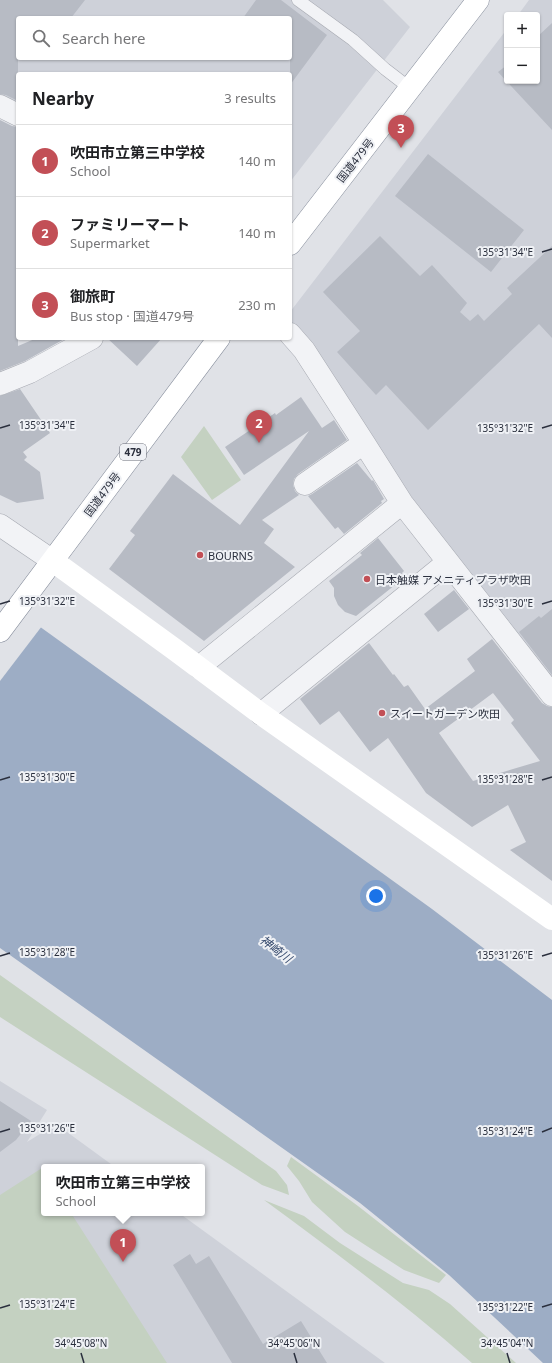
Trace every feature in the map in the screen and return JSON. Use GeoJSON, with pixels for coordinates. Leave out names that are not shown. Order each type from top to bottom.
{"type":"FeatureCollection","features":[{"type":"Feature","properties":{"kind":"main road","name":"国道479号"},"geometry":{"type":"LineString","coordinates":[[292,241],[411,89],[476,1]]}},
{"type":"Feature","properties":{"kind":"main road","name":"国道479号"},"geometry":{"type":"LineString","coordinates":[[0,631],[218,340]]}},
{"type":"Feature","properties":{"kind":"main road"},"geometry":{"type":"LineString","coordinates":[[51,564],[199,667],[261,714],[552,919]]}},
{"type":"Feature","properties":{"kind":"street"},"geometry":{"type":"LineString","coordinates":[[0,106],[16,114]]}},
{"type":"Feature","properties":{"kind":"street"},"geometry":{"type":"LineString","coordinates":[[292,336],[304,350],[402,503],[552,695]]}},
{"type":"Feature","properties":{"kind":"street"},"geometry":{"type":"LineString","coordinates":[[0,384],[30,372],[88,340]]}},
{"type":"Feature","properties":{"kind":"street"},"geometry":{"type":"LineString","coordinates":[[305,484],[364,443]]}},
{"type":"Feature","properties":{"kind":"street"},"geometry":{"type":"LineString","coordinates":[[199,667],[402,503]]}},
{"type":"Feature","properties":{"kind":"street"},"geometry":{"type":"LineString","coordinates":[[0,525],[51,564]]}},
{"type":"Feature","properties":{"kind":"street"},"geometry":{"type":"LineString","coordinates":[[261,714],[448,562]]}},
{"type":"Feature","properties":{"kind":"lane"},"geometry":{"type":"LineString","coordinates":[[298,0],[353,40],[385,69],[411,89]]}},
{"type":"Feature","properties":{"kind":"shaded area"},"geometry":{"type":"Polygon","coordinates":[[[0,0],[383,0],[410,27],[292,179],[292,72],[16,72],[16,110],[0,100],[0,0]]]}},
{"type":"Feature","properties":{"kind":"shaded area"},"geometry":{"type":"Polygon","coordinates":[[[529,0],[552,0],[552,685],[408,499],[309,344],[292,323],[292,309],[504,33],[504,84],[540,84],[540,12],[520,12],[529,0]]]}},
{"type":"Feature","properties":{"kind":"shaded area"},"geometry":{"type":"Polygon","coordinates":[[[0,1081],[47,1110],[27,1142],[56,1124],[111,1164],[41,1164],[41,1216],[183,1216],[385,1363],[0,1363],[0,1081]]]}},
{"type":"Feature","properties":{"kind":"green space"},"geometry":{"type":"Polygon","coordinates":[[[204,426],[241,480],[212,500],[181,457],[204,426]]]}},
{"type":"Feature","properties":{"kind":"green space"},"geometry":{"type":"Polygon","coordinates":[[[0,975],[276,1171],[287,1185],[289,1195],[262,1185],[0,1017],[0,975]]]}},
{"type":"Feature","properties":{"kind":"green space"},"geometry":{"type":"Polygon","coordinates":[[[291,1157],[358,1206],[446,1275],[439,1283],[404,1270],[345,1232],[312,1202],[299,1181],[287,1166],[291,1157]]]}},
{"type":"Feature","properties":{"kind":"green space"},"geometry":{"type":"Polygon","coordinates":[[[41,1169],[41,1216],[73,1216],[167,1363],[0,1363],[0,1195],[41,1169]]]}},
{"type":"Feature","properties":{"kind":"green space"},"geometry":{"type":"Polygon","coordinates":[[[264,1200],[304,1216],[340,1243],[403,1283],[429,1290],[450,1304],[516,1363],[472,1363],[422,1320],[370,1279],[264,1200]]]}},
{"type":"Feature","properties":{"kind":"water","name":"神崎川"},"geometry":{"type":"Polygon","coordinates":[[[0,598],[432,909],[552,1000],[552,1363],[543,1363],[449,1275],[360,1203],[0,948],[0,598]]]}},
{"type":"Feature","properties":{"kind":"pier"},"geometry":{"type":"Polygon","coordinates":[[[0,596],[42,626],[0,681],[0,596]]]}},
{"type":"Feature","properties":{"kind":"building"},"geometry":{"type":"Polygon","coordinates":[[[0,0],[85,0],[73,16],[16,16],[16,60],[18,60],[18,72],[16,72],[16,100],[0,94],[0,0]]]}},
{"type":"Feature","properties":{"kind":"building"},"geometry":{"type":"Polygon","coordinates":[[[256,0],[281,0],[327,35],[292,82],[290,60],[292,60],[292,16],[244,16],[256,0]]]}},
{"type":"Feature","properties":{"kind":"building"},"geometry":{"type":"Polygon","coordinates":[[[552,23],[552,130],[509,84],[540,84],[540,34],[552,23]]]}},
{"type":"Feature","properties":{"kind":"building"},"geometry":{"type":"Polygon","coordinates":[[[504,67],[504,78],[498,72],[504,67]]]}},
{"type":"Feature","properties":{"kind":"building"},"geometry":{"type":"Polygon","coordinates":[[[0,120],[16,127],[16,340],[18,340],[18,346],[32,340],[62,340],[25,361],[0,371],[0,120]]]}},
{"type":"Feature","properties":{"kind":"building"},"geometry":{"type":"Polygon","coordinates":[[[428,154],[524,230],[491,272],[395,196],[428,154]]]}},
{"type":"Feature","properties":{"kind":"building"},"geometry":{"type":"Polygon","coordinates":[[[380,236],[420,276],[432,265],[467,303],[460,312],[470,321],[478,314],[484,321],[512,294],[507,288],[552,246],[552,338],[539,324],[428,430],[386,385],[376,395],[337,352],[360,331],[323,292],[380,236]]]}},
{"type":"Feature","properties":{"kind":"building"},"geometry":{"type":"Polygon","coordinates":[[[109,340],[160,340],[137,366],[109,340]]]}},
{"type":"Feature","properties":{"kind":"building"},"geometry":{"type":"Polygon","coordinates":[[[20,389],[50,433],[23,452],[27,457],[24,460],[40,472],[44,499],[17,503],[0,495],[0,396],[20,389]]]}},
{"type":"Feature","properties":{"kind":"building","name":"BOURNS"},"geometry":{"type":"Polygon","coordinates":[[[301,397],[322,428],[334,420],[347,440],[298,474],[294,479],[293,485],[295,491],[299,495],[262,520],[274,529],[264,543],[295,567],[204,641],[109,569],[135,535],[130,531],[173,474],[240,525],[309,431],[244,475],[225,447],[275,413],[276,415],[301,397]]]}},
{"type":"Feature","properties":{"kind":"building"},"geometry":{"type":"Polygon","coordinates":[[[357,463],[372,481],[373,480],[384,499],[381,501],[382,503],[344,534],[338,527],[335,529],[308,496],[357,463]]]}},
{"type":"Feature","properties":{"kind":"building","name":"日本触媒 アメニティプラザ吹田"},"geometry":{"type":"Polygon","coordinates":[[[378,538],[404,571],[402,573],[405,577],[356,616],[345,612],[338,605],[334,596],[334,588],[329,581],[362,555],[360,553],[378,538]]]}},
{"type":"Feature","properties":{"kind":"building"},"geometry":{"type":"Polygon","coordinates":[[[454,590],[469,609],[438,632],[424,614],[454,590]]]}},
{"type":"Feature","properties":{"kind":"building"},"geometry":{"type":"Polygon","coordinates":[[[552,609],[552,675],[519,632],[539,616],[541,618],[552,609]]]}},
{"type":"Feature","properties":{"kind":"building"},"geometry":{"type":"Polygon","coordinates":[[[492,639],[542,703],[552,707],[552,881],[510,850],[526,842],[508,805],[472,827],[426,793],[388,738],[370,752],[339,711],[320,725],[300,699],[369,643],[404,687],[408,685],[425,709],[475,671],[467,659],[492,639]],[[493,693],[439,733],[473,781],[540,761],[511,723],[514,720],[493,693]]]}},
{"type":"Feature","properties":{"kind":"building"},"geometry":{"type":"Polygon","coordinates":[[[0,1101],[31,1121],[16,1140],[0,1152],[0,1101]]]}},
{"type":"Feature","properties":{"kind":"building"},"geometry":{"type":"Polygon","coordinates":[[[190,1254],[196,1264],[209,1256],[263,1344],[301,1321],[327,1363],[232,1363],[173,1265],[190,1254]]]}},
{"type":"Feature","properties":{"kind":"place","name":"御旅町"},"geometry":{"type":"Point","coordinates":[401,148]}},
{"type":"Feature","properties":{"kind":"place","name":"ファミリーマート"},"geometry":{"type":"Point","coordinates":[259,443]}},
{"type":"Feature","properties":{"kind":"place","name":"BOURNS"},"geometry":{"type":"Point","coordinates":[200,555]}},
{"type":"Feature","properties":{"kind":"place","name":"日本触媒 アメニティプラザ吹田"},"geometry":{"type":"Point","coordinates":[367,579]}},
{"type":"Feature","properties":{"kind":"place","name":"スイートガーデン吹田"},"geometry":{"type":"Point","coordinates":[382,713]}},
{"type":"Feature","properties":{"kind":"place","name":"吹田市立第三中学校"},"geometry":{"type":"Point","coordinates":[123,1262]}}]}
